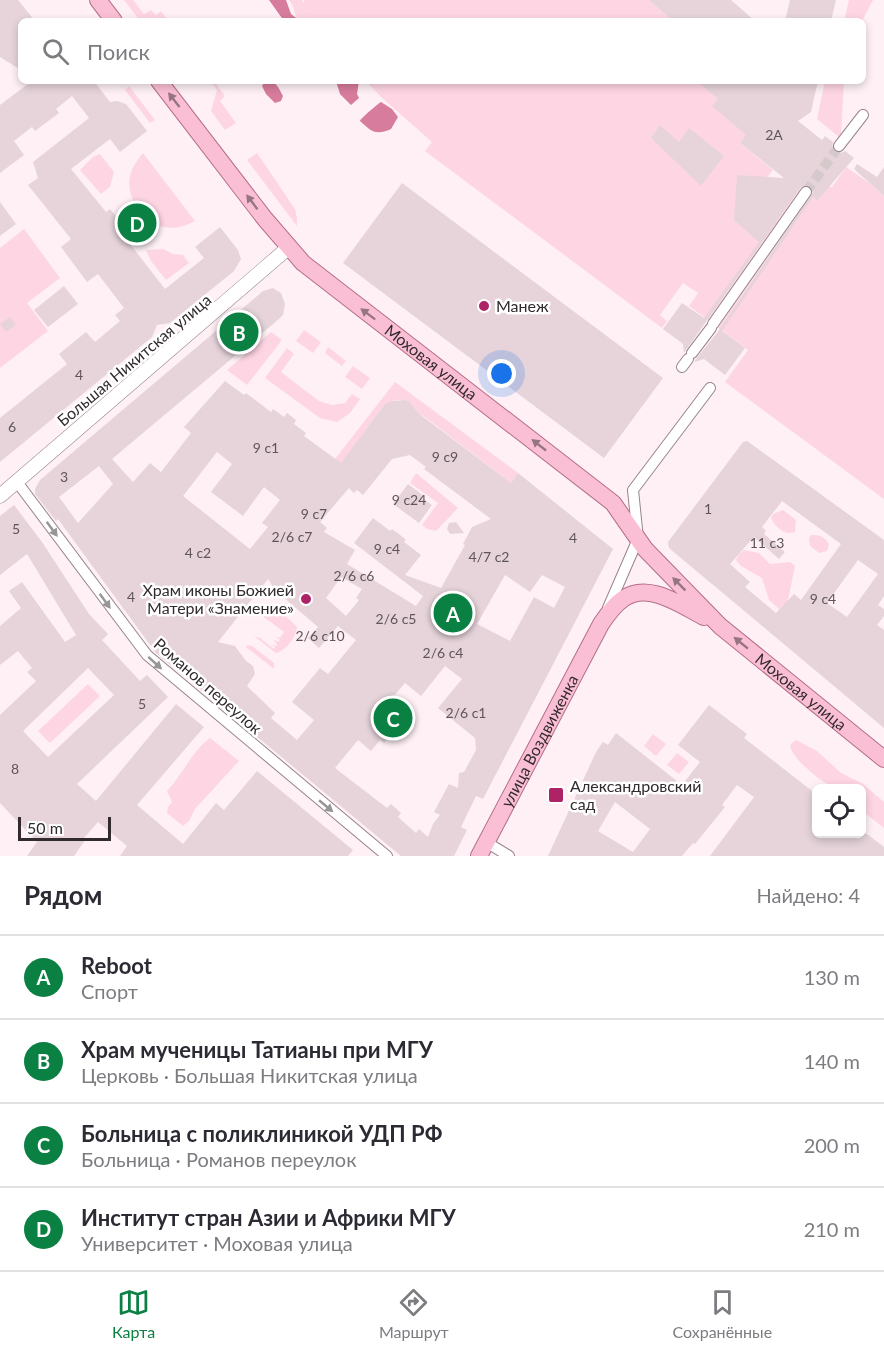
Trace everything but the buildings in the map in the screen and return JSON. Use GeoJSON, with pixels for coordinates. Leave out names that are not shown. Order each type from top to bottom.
{"type":"FeatureCollection","features":[{"type":"Feature","properties":{"kind":"main road"},"geometry":{"type":"LineString","coordinates":[[98,0],[112,18]]}},
{"type":"Feature","properties":{"kind":"main road","name":"Моховая улица"},"geometry":{"type":"LineString","coordinates":[[161,84],[288,248],[328,284],[465,387],[613,503],[645,549],[720,626],[884,759]]}},
{"type":"Feature","properties":{"kind":"main road","name":"улица Воздвиженка"},"geometry":{"type":"LineString","coordinates":[[483,849],[601,624],[613,608],[633,593],[645,592],[663,596]]}},
{"type":"Feature","properties":{"kind":"main road","name":"Моховая улица"},"geometry":{"type":"LineString","coordinates":[[663,596],[720,626]]}},
{"type":"Feature","properties":{"kind":"street"},"geometry":{"type":"LineString","coordinates":[[839,147],[863,115]]}},
{"type":"Feature","properties":{"kind":"street"},"geometry":{"type":"LineString","coordinates":[[688,360],[806,192]]}},
{"type":"Feature","properties":{"kind":"street","name":"Большая Никитская улица"},"geometry":{"type":"LineString","coordinates":[[0,496],[288,248]]}},
{"type":"Feature","properties":{"kind":"street","name":"улица Воздвиженка"},"geometry":{"type":"LineString","coordinates":[[601,624],[638,539],[633,490],[710,388]]}},
{"type":"Feature","properties":{"kind":"street","name":"Романов переулок"},"geometry":{"type":"LineString","coordinates":[[17,482],[147,655],[387,856]]}},
{"type":"Feature","properties":{"kind":"street"},"geometry":{"type":"LineString","coordinates":[[483,849],[509,856]]}},
{"type":"Feature","properties":{"kind":"shaded area"},"geometry":{"type":"Polygon","coordinates":[[[124,0],[133,0],[144,14],[151,10],[156,15],[161,11],[166,18],[138,18],[124,0]]]}},
{"type":"Feature","properties":{"kind":"shaded area"},"geometry":{"type":"Polygon","coordinates":[[[269,0],[286,0],[291,14],[296,18],[282,18],[269,0]]]}},
{"type":"Feature","properties":{"kind":"shaded area"},"geometry":{"type":"Polygon","coordinates":[[[289,0],[302,0],[304,3],[304,0],[649,0],[670,18],[314,18],[311,15],[313,18],[298,18],[289,0]]]}},
{"type":"Feature","properties":{"kind":"shaded area"},"geometry":{"type":"Polygon","coordinates":[[[849,0],[873,0],[864,18],[845,18],[849,0]]]}},
{"type":"Feature","properties":{"kind":"shaded area"},"geometry":{"type":"Polygon","coordinates":[[[212,84],[216,84],[225,96],[220,101],[236,123],[225,130],[211,111],[217,90],[212,84]]]}},
{"type":"Feature","properties":{"kind":"shaded area"},"geometry":{"type":"Polygon","coordinates":[[[263,84],[277,85],[283,96],[281,101],[275,103],[262,86],[263,84]]]}},
{"type":"Feature","properties":{"kind":"shaded area"},"geometry":{"type":"Polygon","coordinates":[[[337,84],[359,84],[357,94],[359,98],[351,105],[340,94],[337,84]]]}},
{"type":"Feature","properties":{"kind":"shaded area"},"geometry":{"type":"Polygon","coordinates":[[[369,84],[744,84],[770,107],[740,143],[773,170],[767,177],[799,187],[817,201],[829,186],[832,187],[846,167],[868,182],[884,196],[884,499],[725,382],[748,350],[689,306],[698,293],[683,283],[660,315],[667,321],[662,328],[425,151],[432,142],[369,84]]]}},
{"type":"Feature","properties":{"kind":"shaded area"},"geometry":{"type":"Polygon","coordinates":[[[824,84],[844,84],[839,137],[817,119],[824,84]]]}},
{"type":"Feature","properties":{"kind":"shaded area"},"geometry":{"type":"Polygon","coordinates":[[[129,86],[155,120],[150,123],[125,90],[129,86]]]}},
{"type":"Feature","properties":{"kind":"shaded area"},"geometry":{"type":"Polygon","coordinates":[[[381,102],[392,109],[398,117],[391,129],[377,132],[370,130],[360,121],[381,102]]]}},
{"type":"Feature","properties":{"kind":"shaded area"},"geometry":{"type":"Polygon","coordinates":[[[143,153],[195,221],[170,228],[145,218],[151,213],[143,201],[136,206],[129,184],[131,171],[143,153]]]}},
{"type":"Feature","properties":{"kind":"shaded area"},"geometry":{"type":"Polygon","coordinates":[[[257,153],[295,209],[297,226],[247,160],[257,153]]]}},
{"type":"Feature","properties":{"kind":"shaded area"},"geometry":{"type":"Polygon","coordinates":[[[100,154],[114,172],[110,187],[101,194],[80,170],[93,157],[100,154]]]}},
{"type":"Feature","properties":{"kind":"shaded area"},"geometry":{"type":"Polygon","coordinates":[[[24,229],[60,278],[27,303],[48,331],[0,368],[0,248],[24,229]]]}},
{"type":"Feature","properties":{"kind":"shaded area"},"geometry":{"type":"Polygon","coordinates":[[[163,249],[173,254],[183,255],[189,263],[166,280],[151,261],[146,250],[163,249]]]}},
{"type":"Feature","properties":{"kind":"shaded area"},"geometry":{"type":"Polygon","coordinates":[[[304,330],[321,342],[313,353],[296,341],[304,330]]]}},
{"type":"Feature","properties":{"kind":"shaded area"},"geometry":{"type":"Polygon","coordinates":[[[271,332],[282,340],[247,385],[227,370],[271,332]]]}},
{"type":"Feature","properties":{"kind":"shaded area"},"geometry":{"type":"Polygon","coordinates":[[[328,347],[346,361],[342,366],[325,353],[328,347]]]}},
{"type":"Feature","properties":{"kind":"shaded area"},"geometry":{"type":"Polygon","coordinates":[[[287,348],[294,354],[281,372],[319,401],[332,405],[345,403],[352,394],[360,399],[350,413],[337,422],[320,418],[265,378],[287,348]]]}},
{"type":"Feature","properties":{"kind":"shaded area"},"geometry":{"type":"Polygon","coordinates":[[[353,366],[370,378],[362,389],[345,377],[353,366]]]}},
{"type":"Feature","properties":{"kind":"shaded area"},"geometry":{"type":"Polygon","coordinates":[[[395,382],[518,473],[511,483],[422,415],[419,417],[410,403],[401,400],[385,404],[341,464],[335,459],[395,382]]]}},
{"type":"Feature","properties":{"kind":"shaded area"},"geometry":{"type":"Polygon","coordinates":[[[416,473],[458,508],[436,531],[422,525],[438,503],[410,483],[416,473]]]}},
{"type":"Feature","properties":{"kind":"shaded area"},"geometry":{"type":"Polygon","coordinates":[[[783,510],[796,520],[795,532],[784,532],[771,518],[773,514],[783,510]]]}},
{"type":"Feature","properties":{"kind":"shaded area"},"geometry":{"type":"Polygon","coordinates":[[[811,535],[825,539],[829,544],[827,551],[819,553],[810,546],[811,535]]]}},
{"type":"Feature","properties":{"kind":"shaded area"},"geometry":{"type":"Polygon","coordinates":[[[744,550],[759,553],[770,564],[790,562],[795,566],[788,600],[805,615],[788,617],[769,600],[762,578],[741,566],[736,560],[744,550]]]}},
{"type":"Feature","properties":{"kind":"shaded area"},"geometry":{"type":"Polygon","coordinates":[[[274,605],[297,627],[290,643],[276,653],[254,636],[274,649],[275,647],[271,644],[276,646],[274,641],[280,640],[275,636],[280,638],[284,632],[257,612],[274,605]]]}},
{"type":"Feature","properties":{"kind":"shaded area"},"geometry":{"type":"Polygon","coordinates":[[[247,645],[252,646],[274,663],[274,669],[246,647],[247,645]]]}},
{"type":"Feature","properties":{"kind":"shaded area"},"geometry":{"type":"Polygon","coordinates":[[[88,684],[100,696],[50,743],[38,731],[88,684]]]}},
{"type":"Feature","properties":{"kind":"shaded area"},"geometry":{"type":"Polygon","coordinates":[[[653,734],[666,744],[656,756],[644,746],[653,734]]]}},
{"type":"Feature","properties":{"kind":"shaded area"},"geometry":{"type":"Polygon","coordinates":[[[210,738],[239,761],[195,809],[189,821],[183,826],[167,813],[172,802],[167,791],[198,749],[210,738]]]}},
{"type":"Feature","properties":{"kind":"shaded area"},"geometry":{"type":"Polygon","coordinates":[[[796,740],[817,751],[841,773],[863,784],[828,784],[801,763],[790,745],[796,740]]]}},
{"type":"Feature","properties":{"kind":"shaded area"},"geometry":{"type":"Polygon","coordinates":[[[677,753],[689,762],[679,774],[667,765],[677,753]]]}},
{"type":"Feature","properties":{"kind":"shaded area"},"geometry":{"type":"Polygon","coordinates":[[[866,787],[884,802],[884,828],[866,814],[866,787]]]}},
{"type":"Feature","properties":{"kind":"tunnel"},"geometry":{"type":"LineString","coordinates":[[806,192],[839,146]]}},
{"type":"Feature","properties":{"kind":"place","name":"Институт стран Азии и Африки МГУ"},"geometry":{"type":"Point","coordinates":[137,223]}},
{"type":"Feature","properties":{"kind":"place","name":"Манеж"},"geometry":{"type":"Point","coordinates":[484,306]}},
{"type":"Feature","properties":{"kind":"place","name":"Храм мученицы Татианы при МГУ"},"geometry":{"type":"Point","coordinates":[239,332]}},
{"type":"Feature","properties":{"kind":"place","name":"Храм иконы Божией Матери «Знамение»"},"geometry":{"type":"Point","coordinates":[306,599]}},
{"type":"Feature","properties":{"kind":"place","name":"Reboot"},"geometry":{"type":"Point","coordinates":[453,613]}},
{"type":"Feature","properties":{"kind":"place","name":"Больница с поликлиникой УДП РФ"},"geometry":{"type":"Point","coordinates":[393,718]}},
{"type":"Feature","properties":{"kind":"place","name":"Александровский сад"},"geometry":{"type":"Point","coordinates":[556,795]}}]}
